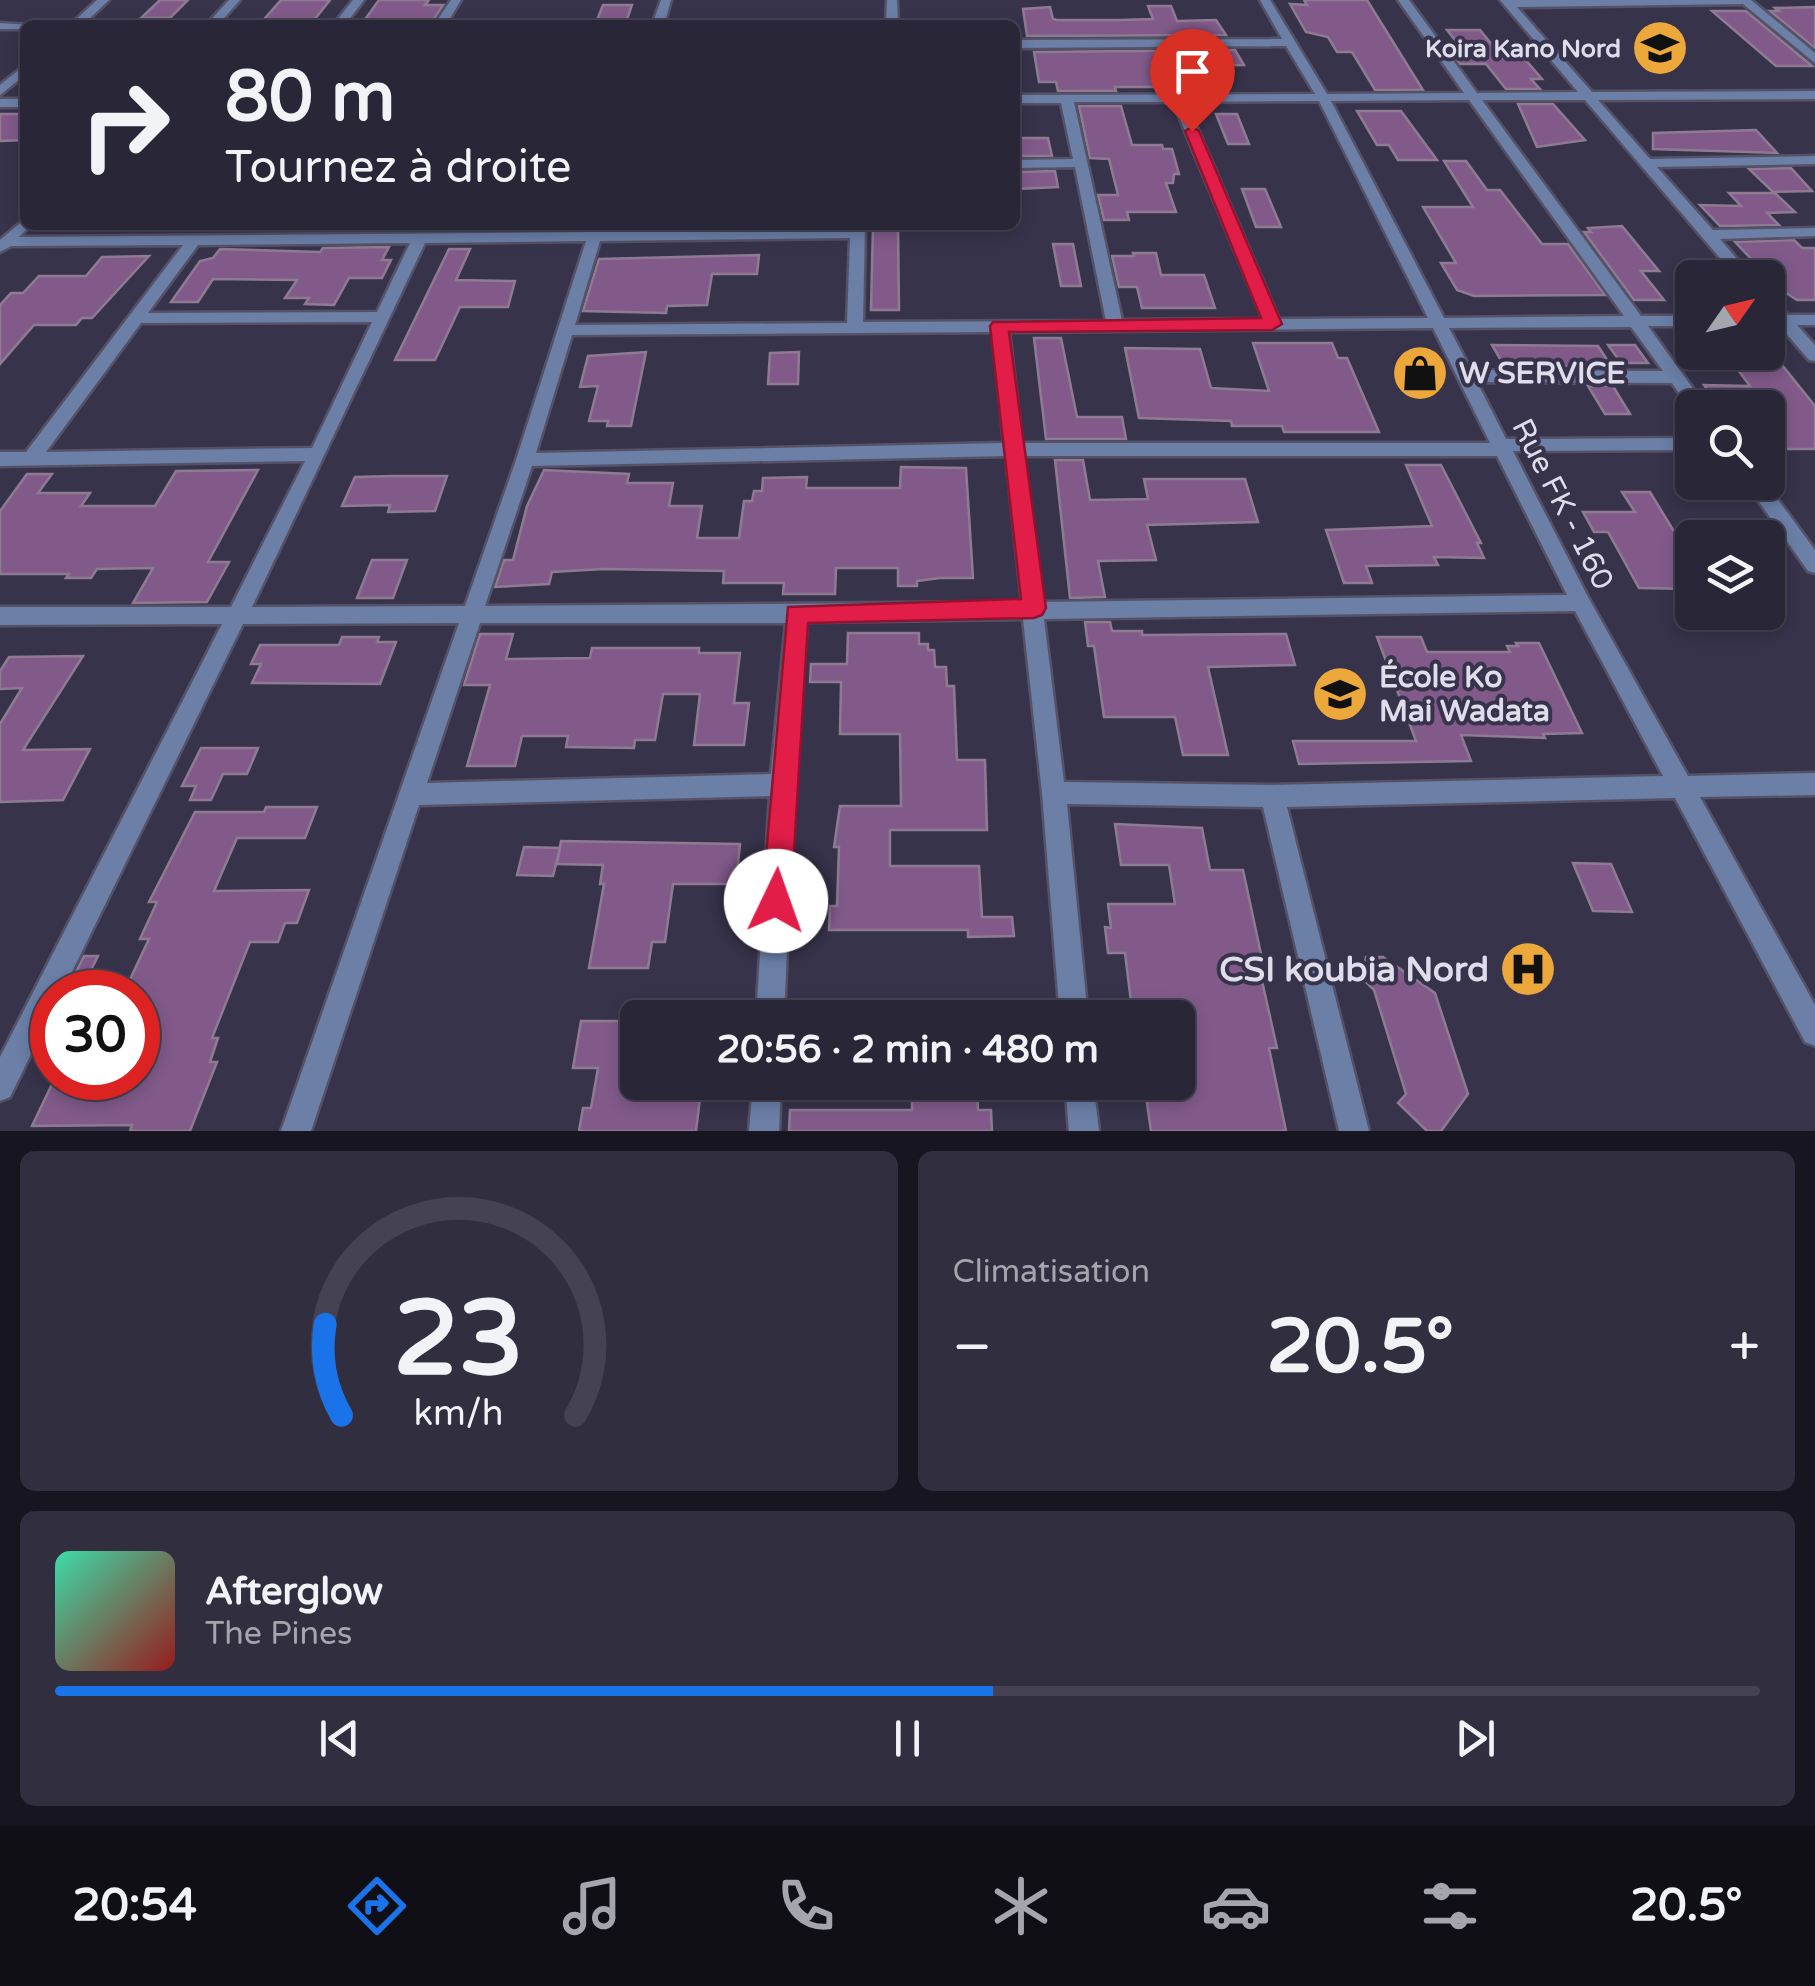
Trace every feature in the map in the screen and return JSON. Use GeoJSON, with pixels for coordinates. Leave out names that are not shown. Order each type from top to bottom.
{"type":"FeatureCollection","features":[{"type":"Feature","properties":{"kind":"street"},"geometry":{"type":"LineString","coordinates":[[82,20],[104,0]]}},
{"type":"Feature","properties":{"kind":"street"},"geometry":{"type":"LineString","coordinates":[[217,20],[235,0]]}},
{"type":"Feature","properties":{"kind":"street"},"geometry":{"type":"LineString","coordinates":[[342,20],[359,0]]}},
{"type":"Feature","properties":{"kind":"street","name":"Rue FK - 160"},"geometry":{"type":"LineString","coordinates":[[1265,0],[1324,99],[1580,603],[1815,1032]]}},
{"type":"Feature","properties":{"kind":"street"},"geometry":{"type":"LineString","coordinates":[[1402,0],[1686,390]]}},
{"type":"Feature","properties":{"kind":"street"},"geometry":{"type":"LineString","coordinates":[[1507,2],[1745,1],[1815,58]]}},
{"type":"Feature","properties":{"kind":"street"},"geometry":{"type":"LineString","coordinates":[[1507,2],[1731,260]]}},
{"type":"Feature","properties":{"kind":"street"},"geometry":{"type":"LineString","coordinates":[[1020,44],[1288,42]]}},
{"type":"Feature","properties":{"kind":"street"},"geometry":{"type":"LineString","coordinates":[[0,91],[20,73]]}},
{"type":"Feature","properties":{"kind":"street"},"geometry":{"type":"LineString","coordinates":[[1020,100],[1815,95]]}},
{"type":"Feature","properties":{"kind":"street"},"geometry":{"type":"LineString","coordinates":[[1068,99],[1114,326]]}},
{"type":"Feature","properties":{"kind":"street"},"geometry":{"type":"LineString","coordinates":[[1178,99],[1272,324]]}},
{"type":"Feature","properties":{"kind":"street"},"geometry":{"type":"LineString","coordinates":[[1647,163],[1815,160]]}},
{"type":"Feature","properties":{"kind":"street"},"geometry":{"type":"LineString","coordinates":[[1020,164],[1081,164]]}},
{"type":"Feature","properties":{"kind":"street"},"geometry":{"type":"LineString","coordinates":[[4,246],[308,232],[420,237],[858,230],[855,328]]}},
{"type":"Feature","properties":{"kind":"street"},"geometry":{"type":"LineString","coordinates":[[296,1131],[525,460],[596,232]]}},
{"type":"Feature","properties":{"kind":"street"},"geometry":{"type":"LineString","coordinates":[[1709,235],[1815,232]]}},
{"type":"Feature","properties":{"kind":"street"},"geometry":{"type":"LineString","coordinates":[[0,1087],[318,454],[420,237]]}},
{"type":"Feature","properties":{"kind":"street"},"geometry":{"type":"LineString","coordinates":[[31,458],[195,239]]}},
{"type":"Feature","properties":{"kind":"street"},"geometry":{"type":"LineString","coordinates":[[137,318],[382,317]]}},
{"type":"Feature","properties":{"kind":"street"},"geometry":{"type":"LineString","coordinates":[[1785,320],[1815,320]]}},
{"type":"Feature","properties":{"kind":"street"},"geometry":{"type":"LineString","coordinates":[[566,330],[1675,321]]}},
{"type":"Feature","properties":{"kind":"street"},"geometry":{"type":"LineString","coordinates":[[1000,326],[1054,793],[1072,1000]]}},
{"type":"Feature","properties":{"kind":"street"},"geometry":{"type":"LineString","coordinates":[[1785,328],[1815,356]]}},
{"type":"Feature","properties":{"kind":"street"},"geometry":{"type":"LineString","coordinates":[[1464,376],[1677,377]]}},
{"type":"Feature","properties":{"kind":"street"},"geometry":{"type":"LineString","coordinates":[[525,460],[1016,449],[1675,444]]}},
{"type":"Feature","properties":{"kind":"street"},"geometry":{"type":"LineString","coordinates":[[0,459],[318,454]]}},
{"type":"Feature","properties":{"kind":"street"},"geometry":{"type":"LineString","coordinates":[[1767,500],[1815,565]]}},
{"type":"Feature","properties":{"kind":"street"},"geometry":{"type":"LineString","coordinates":[[3,621],[236,615],[797,614],[1580,603]]}},
{"type":"Feature","properties":{"kind":"street"},"geometry":{"type":"LineString","coordinates":[[771,1000],[782,785],[797,614]]}},
{"type":"Feature","properties":{"kind":"street"},"geometry":{"type":"LineString","coordinates":[[1054,793],[1272,796],[1815,784]]}},
{"type":"Feature","properties":{"kind":"street"},"geometry":{"type":"LineString","coordinates":[[412,794],[782,785]]}},
{"type":"Feature","properties":{"kind":"street"},"geometry":{"type":"LineString","coordinates":[[1272,796],[1354,1131]]}},
{"type":"Feature","properties":{"kind":"street"},"geometry":{"type":"LineString","coordinates":[[764,1131],[765,1100]]}},
{"type":"Feature","properties":{"kind":"street"},"geometry":{"type":"LineString","coordinates":[[1081,1100],[1084,1131]]}},
{"type":"Feature","properties":{"kind":"building"},"geometry":{"type":"Polygon","coordinates":[[[160,0],[188,0],[170,18],[141,18],[160,0]]]}},
{"type":"Feature","properties":{"kind":"building"},"geometry":{"type":"Polygon","coordinates":[[[281,0],[330,0],[313,20],[263,20],[281,0]]]}},
{"type":"Feature","properties":{"kind":"building"},"geometry":{"type":"Polygon","coordinates":[[[379,0],[429,0],[425,5],[443,5],[433,20],[365,20],[379,0]]]}},
{"type":"Feature","properties":{"kind":"building"},"geometry":{"type":"Polygon","coordinates":[[[1304,0],[1367,0],[1423,90],[1375,90],[1352,52],[1337,52],[1328,37],[1306,32],[1290,4],[1307,5],[1304,0]]]}},
{"type":"Feature","properties":{"kind":"building"},"geometry":{"type":"Polygon","coordinates":[[[603,5],[632,5],[627,20],[597,20],[603,5]]]}},
{"type":"Feature","properties":{"kind":"building"},"geometry":{"type":"Polygon","coordinates":[[[1148,6],[1171,6],[1177,21],[1216,20],[1226,35],[1027,36],[1023,9],[1050,7],[1053,19],[1057,20],[1153,19],[1148,6]]]}},
{"type":"Feature","properties":{"kind":"building"},"geometry":{"type":"Polygon","coordinates":[[[1815,7],[1815,48],[1770,11],[1779,11],[1775,8],[1815,7]]]}},
{"type":"Feature","properties":{"kind":"building"},"geometry":{"type":"Polygon","coordinates":[[[1712,11],[1746,11],[1812,66],[1776,66],[1712,11]]]}},
{"type":"Feature","properties":{"kind":"building"},"geometry":{"type":"Polygon","coordinates":[[[1447,30],[1480,30],[1503,58],[1524,58],[1542,79],[1531,79],[1540,89],[1506,89],[1486,64],[1460,64],[1447,45],[1459,45],[1447,30]]]}},
{"type":"Feature","properties":{"kind":"building"},"geometry":{"type":"Polygon","coordinates":[[[1235,50],[1244,65],[1177,66],[1185,87],[1115,87],[1116,91],[1058,91],[1056,82],[1039,82],[1034,52],[1235,50]]]}},
{"type":"Feature","properties":{"kind":"building"},"geometry":{"type":"Polygon","coordinates":[[[1518,104],[1553,104],[1585,140],[1537,147],[1518,104]]]}},
{"type":"Feature","properties":{"kind":"building"},"geometry":{"type":"Polygon","coordinates":[[[1079,106],[1121,106],[1132,145],[1172,149],[1179,174],[1174,174],[1173,183],[1166,183],[1176,212],[1127,212],[1129,220],[1104,220],[1098,195],[1118,195],[1109,159],[1090,158],[1079,106]]]}},
{"type":"Feature","properties":{"kind":"building"},"geometry":{"type":"Polygon","coordinates":[[[1357,111],[1401,111],[1437,160],[1398,160],[1389,145],[1377,145],[1357,111]]]}},
{"type":"Feature","properties":{"kind":"building"},"geometry":{"type":"Polygon","coordinates":[[[0,114],[20,114],[20,140],[0,141],[0,114]]]}},
{"type":"Feature","properties":{"kind":"building"},"geometry":{"type":"Polygon","coordinates":[[[1216,114],[1237,114],[1249,144],[1228,144],[1216,114]]]}},
{"type":"Feature","properties":{"kind":"building"},"geometry":{"type":"Polygon","coordinates":[[[1756,130],[1777,153],[1653,149],[1653,133],[1756,130]]]}},
{"type":"Feature","properties":{"kind":"building"},"geometry":{"type":"Polygon","coordinates":[[[1020,138],[1048,138],[1052,156],[1020,156],[1020,138]]]}},
{"type":"Feature","properties":{"kind":"building"},"geometry":{"type":"Polygon","coordinates":[[[1444,161],[1466,161],[1487,190],[1500,190],[1542,244],[1568,244],[1605,295],[1474,296],[1457,290],[1441,263],[1456,263],[1423,207],[1473,207],[1444,161]]]}},
{"type":"Feature","properties":{"kind":"building"},"geometry":{"type":"Polygon","coordinates":[[[1791,168],[1812,191],[1773,192],[1749,169],[1791,168]]]}},
{"type":"Feature","properties":{"kind":"building"},"geometry":{"type":"Polygon","coordinates":[[[1055,171],[1058,187],[1020,189],[1020,172],[1055,171]]]}},
{"type":"Feature","properties":{"kind":"building"},"geometry":{"type":"Polygon","coordinates":[[[1242,189],[1265,189],[1281,227],[1256,227],[1242,189]]]}},
{"type":"Feature","properties":{"kind":"building"},"geometry":{"type":"Polygon","coordinates":[[[1729,193],[1775,193],[1795,212],[1767,213],[1779,225],[1720,226],[1700,205],[1741,206],[1729,193]]]}},
{"type":"Feature","properties":{"kind":"building"},"geometry":{"type":"Polygon","coordinates":[[[1622,226],[1659,271],[1641,271],[1664,300],[1634,300],[1584,232],[1591,232],[1588,228],[1622,226]]]}},
{"type":"Feature","properties":{"kind":"building"},"geometry":{"type":"Polygon","coordinates":[[[873,230],[898,230],[899,310],[871,310],[873,230]]]}},
{"type":"Feature","properties":{"kind":"building"},"geometry":{"type":"Polygon","coordinates":[[[1794,240],[1802,248],[1815,248],[1815,300],[1797,300],[1785,292],[1785,260],[1752,260],[1735,242],[1794,240]]]}},
{"type":"Feature","properties":{"kind":"building"},"geometry":{"type":"Polygon","coordinates":[[[1053,244],[1073,244],[1081,286],[1061,286],[1053,244]]]}},
{"type":"Feature","properties":{"kind":"building"},"geometry":{"type":"Polygon","coordinates":[[[389,247],[382,260],[391,260],[382,278],[349,278],[334,305],[305,304],[309,298],[285,298],[297,280],[213,279],[198,302],[171,302],[200,261],[213,258],[220,249],[320,252],[323,248],[389,247]]]}},
{"type":"Feature","properties":{"kind":"building"},"geometry":{"type":"Polygon","coordinates":[[[449,249],[470,249],[456,280],[515,281],[508,307],[460,307],[435,360],[395,360],[449,249]]]}},
{"type":"Feature","properties":{"kind":"building"},"geometry":{"type":"Polygon","coordinates":[[[1133,253],[1156,253],[1161,275],[1204,275],[1215,308],[1142,308],[1137,287],[1119,287],[1112,256],[1134,256],[1133,253]]]}},
{"type":"Feature","properties":{"kind":"building"},"geometry":{"type":"Polygon","coordinates":[[[759,255],[757,274],[712,274],[707,305],[667,306],[666,313],[583,311],[599,259],[759,255]]]}},
{"type":"Feature","properties":{"kind":"building"},"geometry":{"type":"Polygon","coordinates":[[[149,256],[92,318],[82,318],[76,325],[34,325],[0,364],[0,305],[11,293],[23,293],[39,276],[86,276],[102,257],[149,256]]]}},
{"type":"Feature","properties":{"kind":"building"},"geometry":{"type":"Polygon","coordinates":[[[1034,338],[1061,338],[1077,417],[1122,417],[1126,439],[1046,439],[1034,338]]]}},
{"type":"Feature","properties":{"kind":"building"},"geometry":{"type":"Polygon","coordinates":[[[1253,343],[1332,343],[1338,358],[1347,358],[1379,432],[1284,432],[1282,426],[1232,426],[1231,421],[1139,418],[1125,348],[1200,349],[1211,388],[1269,391],[1253,343]]]}},
{"type":"Feature","properties":{"kind":"building"},"geometry":{"type":"Polygon","coordinates":[[[1492,345],[1598,346],[1610,364],[1503,364],[1492,345]]]}},
{"type":"Feature","properties":{"kind":"building"},"geometry":{"type":"Polygon","coordinates":[[[1608,345],[1635,345],[1648,363],[1621,363],[1608,345]]]}},
{"type":"Feature","properties":{"kind":"building"},"geometry":{"type":"Polygon","coordinates":[[[646,352],[631,426],[589,421],[598,386],[580,387],[588,356],[646,352]]]}},
{"type":"Feature","properties":{"kind":"building"},"geometry":{"type":"Polygon","coordinates":[[[799,352],[798,384],[768,384],[770,353],[799,352]]]}},
{"type":"Feature","properties":{"kind":"building"},"geometry":{"type":"Polygon","coordinates":[[[1785,369],[1815,406],[1815,449],[1785,449],[1785,390],[1707,390],[1704,385],[1750,386],[1738,370],[1785,369]]]}},
{"type":"Feature","properties":{"kind":"building"},"geometry":{"type":"Polygon","coordinates":[[[1588,386],[1613,386],[1630,414],[1605,414],[1588,386]]]}},
{"type":"Feature","properties":{"kind":"building"},"geometry":{"type":"Polygon","coordinates":[[[1055,460],[1083,460],[1090,500],[1148,499],[1144,479],[1245,479],[1258,522],[1147,525],[1156,560],[1098,561],[1105,597],[1070,598],[1055,460]]]}},
{"type":"Feature","properties":{"kind":"building"},"geometry":{"type":"Polygon","coordinates":[[[1406,465],[1441,465],[1481,543],[1477,543],[1484,558],[1434,557],[1438,565],[1366,566],[1372,583],[1344,583],[1326,530],[1432,526],[1406,465]]]}},
{"type":"Feature","properties":{"kind":"building"},"geometry":{"type":"Polygon","coordinates":[[[901,467],[966,468],[973,578],[940,578],[917,581],[917,586],[898,586],[898,568],[836,568],[835,594],[783,594],[784,583],[723,583],[724,571],[604,569],[552,572],[549,584],[495,587],[504,560],[513,560],[527,506],[544,470],[629,474],[627,483],[673,483],[669,506],[702,506],[697,538],[739,538],[744,501],[752,501],[754,491],[762,491],[763,478],[807,477],[806,488],[900,488],[901,467]]]}},
{"type":"Feature","properties":{"kind":"building"},"geometry":{"type":"Polygon","coordinates":[[[258,470],[208,562],[229,562],[207,602],[133,603],[153,568],[97,569],[91,578],[66,578],[69,574],[0,574],[0,511],[27,474],[52,474],[38,493],[90,493],[81,506],[155,506],[176,471],[258,470]]]}},
{"type":"Feature","properties":{"kind":"building"},"geometry":{"type":"Polygon","coordinates":[[[447,476],[435,511],[388,512],[390,505],[342,506],[355,477],[447,476]]]}},
{"type":"Feature","properties":{"kind":"building"},"geometry":{"type":"Polygon","coordinates":[[[1622,492],[1650,492],[1675,533],[1675,589],[1639,588],[1608,532],[1594,532],[1583,512],[1635,512],[1622,492]]]}},
{"type":"Feature","properties":{"kind":"building"},"geometry":{"type":"Polygon","coordinates":[[[372,560],[407,560],[393,598],[357,598],[372,560]]]}},
{"type":"Feature","properties":{"kind":"building"},"geometry":{"type":"Polygon","coordinates":[[[1085,622],[1110,622],[1112,631],[1142,631],[1142,635],[1286,634],[1295,665],[1208,667],[1228,755],[1183,755],[1175,717],[1104,717],[1094,646],[1088,646],[1085,622]]]}},
{"type":"Feature","properties":{"kind":"building"},"geometry":{"type":"Polygon","coordinates":[[[848,633],[919,633],[919,644],[928,644],[928,650],[934,650],[935,667],[946,667],[947,686],[954,686],[957,760],[985,760],[987,830],[890,830],[890,866],[979,866],[982,917],[1012,917],[1014,936],[968,937],[968,930],[829,930],[830,906],[837,906],[839,847],[834,847],[840,806],[901,806],[900,734],[840,734],[841,682],[810,682],[811,664],[847,664],[848,633]]]}},
{"type":"Feature","properties":{"kind":"building"},"geometry":{"type":"Polygon","coordinates":[[[480,634],[513,634],[506,659],[590,658],[592,648],[699,648],[699,653],[740,653],[734,703],[749,703],[744,745],[694,745],[700,694],[663,694],[655,740],[635,740],[634,748],[566,747],[568,736],[522,736],[515,766],[467,766],[490,685],[464,685],[480,634]]]}},
{"type":"Feature","properties":{"kind":"building"},"geometry":{"type":"Polygon","coordinates":[[[342,637],[379,637],[377,642],[396,642],[380,684],[252,683],[261,664],[251,664],[260,645],[339,645],[342,637]]]}},
{"type":"Feature","properties":{"kind":"building"},"geometry":{"type":"Polygon","coordinates":[[[1377,637],[1421,637],[1427,652],[1510,652],[1507,646],[1518,646],[1516,643],[1539,643],[1582,733],[1543,734],[1545,738],[1461,735],[1471,761],[1299,764],[1293,741],[1416,741],[1377,637]]]}},
{"type":"Feature","properties":{"kind":"building"},"geometry":{"type":"Polygon","coordinates":[[[83,656],[23,750],[90,749],[63,800],[0,802],[0,724],[22,688],[0,689],[0,671],[9,657],[83,656]]]}},
{"type":"Feature","properties":{"kind":"building"},"geometry":{"type":"Polygon","coordinates":[[[201,748],[258,748],[247,774],[223,774],[211,800],[190,800],[196,786],[182,786],[201,748]]]}},
{"type":"Feature","properties":{"kind":"building"},"geometry":{"type":"Polygon","coordinates":[[[266,807],[317,807],[305,838],[237,838],[214,891],[309,890],[297,923],[285,923],[278,942],[250,942],[212,1038],[218,1038],[210,1062],[217,1062],[190,1131],[130,1131],[132,1125],[32,1126],[44,1100],[160,1100],[160,970],[134,970],[149,939],[140,939],[157,902],[149,902],[195,812],[264,812],[266,807]]]}},
{"type":"Feature","properties":{"kind":"building"},"geometry":{"type":"Polygon","coordinates":[[[1115,824],[1202,828],[1210,870],[1243,870],[1277,1048],[1269,1048],[1286,1131],[1151,1131],[1147,1100],[1195,1100],[1195,1000],[1131,1000],[1125,953],[1108,953],[1108,904],[1175,904],[1169,865],[1121,865],[1115,824]]]}},
{"type":"Feature","properties":{"kind":"building"},"geometry":{"type":"Polygon","coordinates":[[[561,841],[740,844],[736,884],[673,884],[665,942],[652,942],[648,968],[589,968],[604,884],[600,884],[603,865],[557,864],[561,841]]]}},
{"type":"Feature","properties":{"kind":"building"},"geometry":{"type":"Polygon","coordinates":[[[524,847],[560,848],[553,876],[517,875],[524,847]]]}},
{"type":"Feature","properties":{"kind":"building"},"geometry":{"type":"Polygon","coordinates":[[[1573,863],[1611,864],[1632,912],[1593,911],[1573,863]]]}},
{"type":"Feature","properties":{"kind":"building"},"geometry":{"type":"Polygon","coordinates":[[[84,956],[98,956],[91,970],[77,970],[84,956]]]}},
{"type":"Feature","properties":{"kind":"building"},"geometry":{"type":"Polygon","coordinates":[[[1366,957],[1383,957],[1435,993],[1468,1094],[1441,1131],[1427,1131],[1398,1103],[1406,1094],[1374,990],[1362,978],[1366,957]]]}},
{"type":"Feature","properties":{"kind":"building"},"geometry":{"type":"Polygon","coordinates":[[[581,1021],[620,1021],[620,1100],[700,1100],[696,1131],[579,1131],[583,1108],[591,1108],[598,1068],[573,1068],[581,1021]]]}},
{"type":"Feature","properties":{"kind":"building"},"geometry":{"type":"Polygon","coordinates":[[[912,1100],[978,1100],[978,1110],[991,1110],[992,1131],[789,1131],[790,1110],[912,1110],[912,1100]]]}},
{"type":"Feature","properties":{"kind":"place","name":"Koira Kano Nord"},"geometry":{"type":"Point","coordinates":[1660,48]}},
{"type":"Feature","properties":{"kind":"place","name":"W SERVICE"},"geometry":{"type":"Point","coordinates":[1420,373]}},
{"type":"Feature","properties":{"kind":"place","name":"École Ko Mai Wadata"},"geometry":{"type":"Point","coordinates":[1340,694]}},
{"type":"Feature","properties":{"kind":"place","name":"CSI koubia Nord"},"geometry":{"type":"Point","coordinates":[1528,969]}},
{"type":"Feature","properties":{"kind":"route"},"geometry":{"type":"LineString","coordinates":[[776,901],[797,614],[1034,608],[1000,326],[1272,324],[1192,131]]}}]}
